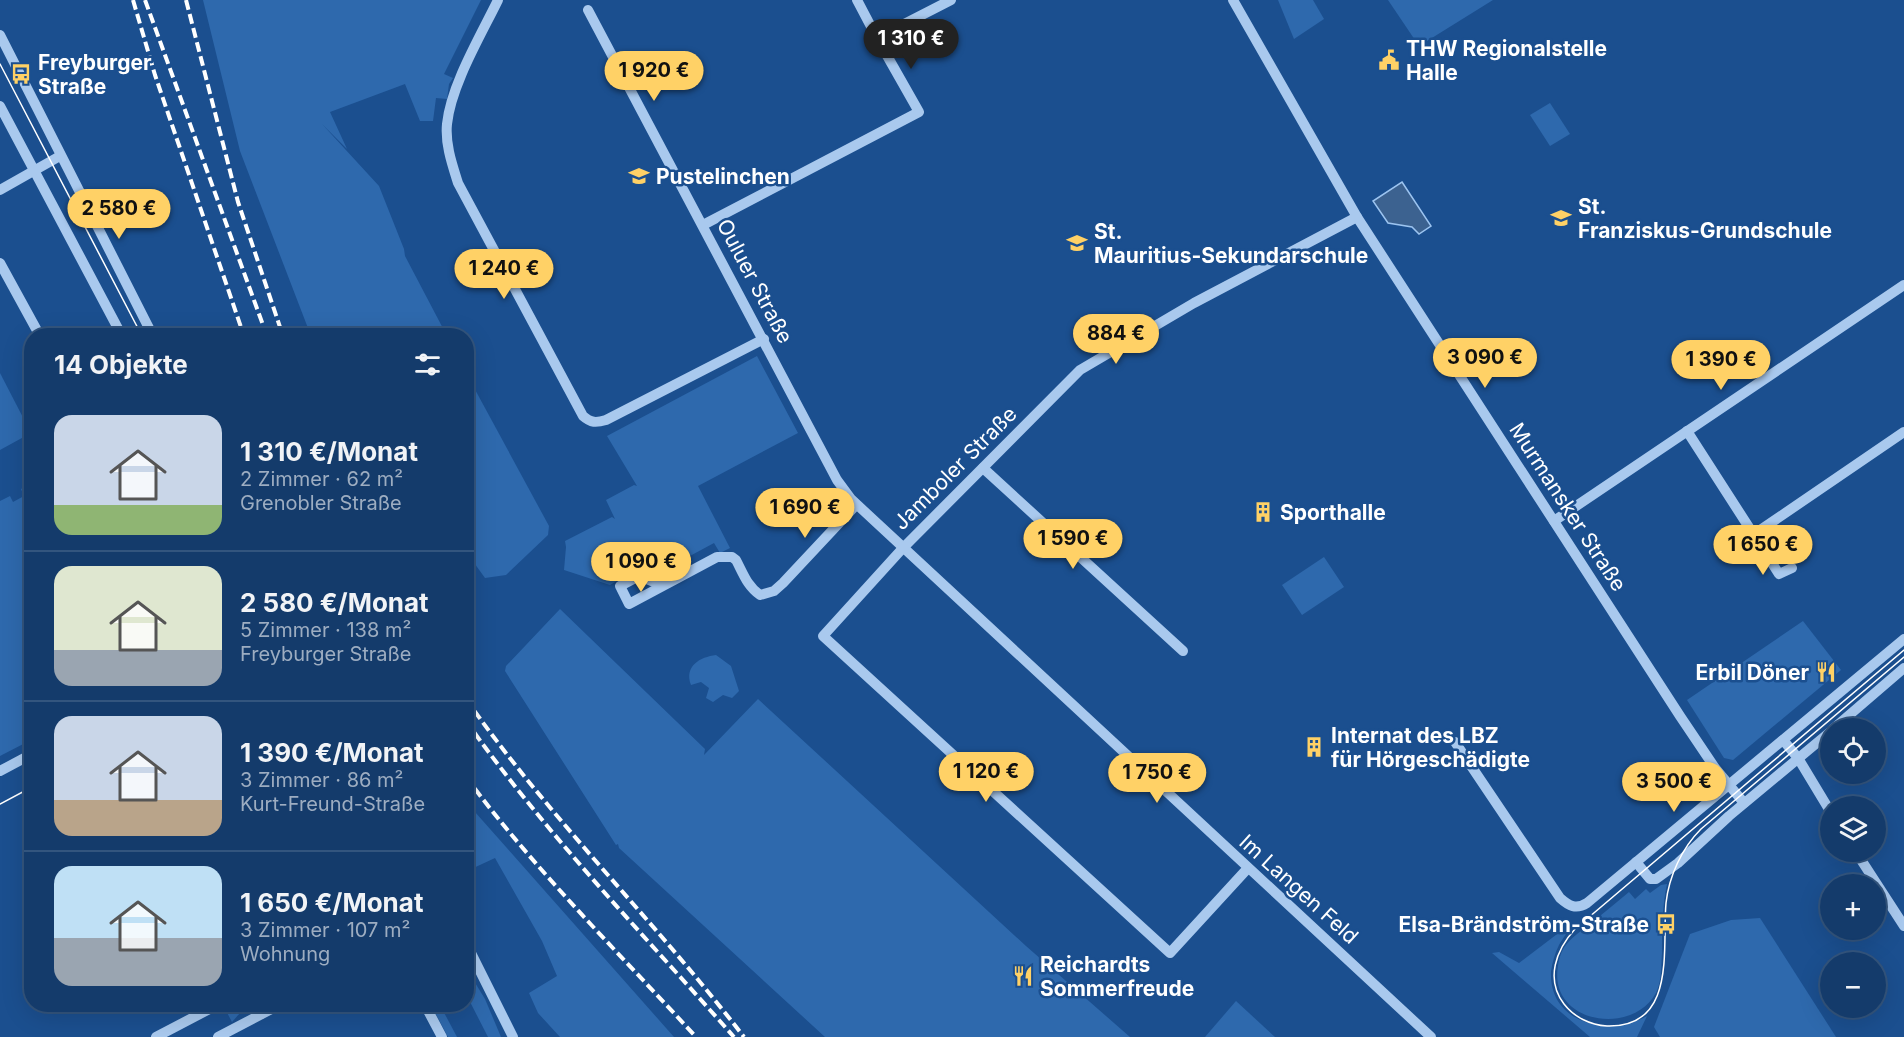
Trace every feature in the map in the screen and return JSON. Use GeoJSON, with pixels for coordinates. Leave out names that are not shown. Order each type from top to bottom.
{"type":"FeatureCollection","features":[{"type":"Feature","properties":{"kind":"street"},"geometry":{"type":"LineString","coordinates":[[498,0],[453,98],[447,124],[449,152],[458,183],[583,416],[589,422],[596,423],[606,420],[764,339]]}},
{"type":"Feature","properties":{"kind":"street"},"geometry":{"type":"LineString","coordinates":[[703,225],[919,112],[857,0]]}},
{"type":"Feature","properties":{"kind":"street"},"geometry":{"type":"LineString","coordinates":[[878,38],[951,0]]}},
{"type":"Feature","properties":{"kind":"street","name":"Murmansker Straße"},"geometry":{"type":"LineString","coordinates":[[1233,0],[1357,217],[1680,716],[1715,768],[1729,784]]}},
{"type":"Feature","properties":{"kind":"street","name":"Ouluer Straße"},"geometry":{"type":"LineString","coordinates":[[588,9],[837,480],[856,505],[902,549]]}},
{"type":"Feature","properties":{"kind":"street"},"geometry":{"type":"LineString","coordinates":[[0,35],[149,328]]}},
{"type":"Feature","properties":{"kind":"street"},"geometry":{"type":"LineString","coordinates":[[0,106],[118,328]]}},
{"type":"Feature","properties":{"kind":"street"},"geometry":{"type":"LineString","coordinates":[[0,190],[60,156]]}},
{"type":"Feature","properties":{"kind":"street","name":"Jamboler Straße"},"geometry":{"type":"LineString","coordinates":[[1248,868],[1170,953],[823,636],[902,549],[1080,370],[1194,303],[1357,217]]}},
{"type":"Feature","properties":{"kind":"street"},"geometry":{"type":"LineString","coordinates":[[0,263],[35,328]]}},
{"type":"Feature","properties":{"kind":"street"},"geometry":{"type":"LineString","coordinates":[[1554,521],[1904,285]]}},
{"type":"Feature","properties":{"kind":"street"},"geometry":{"type":"LineString","coordinates":[[1687,431],[1779,574],[1792,568]]}},
{"type":"Feature","properties":{"kind":"street"},"geometry":{"type":"LineString","coordinates":[[1753,535],[1904,432]]}},
{"type":"Feature","properties":{"kind":"street"},"geometry":{"type":"LineString","coordinates":[[983,468],[1183,651]]}},
{"type":"Feature","properties":{"kind":"street"},"geometry":{"type":"LineString","coordinates":[[662,585],[717,557],[726,556],[736,560],[754,591],[760,594],[774,591],[856,505]]}},
{"type":"Feature","properties":{"kind":"street","name":"Im Langen Feld"},"geometry":{"type":"LineString","coordinates":[[902,549],[1431,1037]]}},
{"type":"Feature","properties":{"kind":"street"},"geometry":{"type":"LineString","coordinates":[[1455,742],[1560,898],[1573,907],[1583,906],[1904,639]]}},
{"type":"Feature","properties":{"kind":"street"},"geometry":{"type":"LineString","coordinates":[[1846,718],[1904,668]]}},
{"type":"Feature","properties":{"kind":"street"},"geometry":{"type":"LineString","coordinates":[[1783,740],[1798,758],[1821,796]]}},
{"type":"Feature","properties":{"kind":"street"},"geometry":{"type":"LineString","coordinates":[[1636,862],[1650,879],[1656,879],[1678,863],[1820,740]]}},
{"type":"Feature","properties":{"kind":"street"},"geometry":{"type":"LineString","coordinates":[[0,771],[24,758]]}},
{"type":"Feature","properties":{"kind":"street"},"geometry":{"type":"LineString","coordinates":[[1729,784],[1744,804]]}},
{"type":"Feature","properties":{"kind":"street"},"geometry":{"type":"LineString","coordinates":[[1862,862],[1904,926]]}},
{"type":"Feature","properties":{"kind":"street"},"geometry":{"type":"LineString","coordinates":[[474,959],[513,1037]]}},
{"type":"Feature","properties":{"kind":"street"},"geometry":{"type":"LineString","coordinates":[[156,1037],[204,1012]]}},
{"type":"Feature","properties":{"kind":"street"},"geometry":{"type":"LineString","coordinates":[[257,1012],[261,1014]]}},
{"type":"Feature","properties":{"kind":"street"},"geometry":{"type":"LineString","coordinates":[[218,1037],[265,1012]]}},
{"type":"Feature","properties":{"kind":"street"},"geometry":{"type":"LineString","coordinates":[[429,1012],[442,1037]]}},
{"type":"Feature","properties":{"kind":"shaded area"},"geometry":{"type":"Polygon","coordinates":[[[203,0],[481,0],[444,74],[453,78],[449,84],[447,99],[436,98],[433,121],[420,121],[405,84],[330,112],[347,149],[322,124],[379,186],[405,256],[443,328],[308,328],[240,151],[203,0]]]}},
{"type":"Feature","properties":{"kind":"shaded area"},"geometry":{"type":"Polygon","coordinates":[[[1278,0],[1313,0],[1324,19],[1294,39],[1278,0]]]}},
{"type":"Feature","properties":{"kind":"shaded area"},"geometry":{"type":"Polygon","coordinates":[[[1388,0],[1493,0],[1419,46],[1388,0]]]}},
{"type":"Feature","properties":{"kind":"shaded area"},"geometry":{"type":"Polygon","coordinates":[[[1550,103],[1570,134],[1550,146],[1530,115],[1550,103]]]}},
{"type":"Feature","properties":{"kind":"shaded area"},"geometry":{"type":"Polygon","coordinates":[[[1402,182],[1431,226],[1419,234],[1412,227],[1388,223],[1373,201],[1402,182]]]}},
{"type":"Feature","properties":{"kind":"shaded area"},"geometry":{"type":"Polygon","coordinates":[[[757,356],[798,433],[698,486],[730,548],[720,553],[714,543],[664,570],[667,578],[659,575],[662,566],[646,560],[643,569],[637,561],[614,574],[617,581],[610,585],[564,570],[565,541],[612,517],[615,519],[606,500],[634,485],[637,486],[607,436],[757,356]]]}},
{"type":"Feature","properties":{"kind":"shaded area"},"geometry":{"type":"Polygon","coordinates":[[[0,373],[24,419],[24,437],[0,450],[0,373]]]}},
{"type":"Feature","properties":{"kind":"shaded area"},"geometry":{"type":"Polygon","coordinates":[[[474,388],[549,526],[548,535],[506,575],[485,578],[474,563],[474,388]]]}},
{"type":"Feature","properties":{"kind":"shaded area"},"geometry":{"type":"Polygon","coordinates":[[[10,496],[13,502],[24,496],[24,744],[0,756],[0,501],[10,496]]]}},
{"type":"Feature","properties":{"kind":"shaded area"},"geometry":{"type":"Polygon","coordinates":[[[1324,557],[1344,587],[1302,615],[1282,585],[1324,557]]]}},
{"type":"Feature","properties":{"kind":"shaded area"},"geometry":{"type":"Polygon","coordinates":[[[560,609],[705,749],[704,755],[758,699],[1026,946],[1130,1037],[825,1037],[619,848],[618,844],[616,845],[505,671],[506,666],[560,609]]]}},
{"type":"Feature","properties":{"kind":"shaded area"},"geometry":{"type":"Polygon","coordinates":[[[1803,621],[1841,670],[1733,760],[1724,758],[1687,700],[1803,621]]]}},
{"type":"Feature","properties":{"kind":"shaded area"},"geometry":{"type":"Polygon","coordinates":[[[716,655],[731,666],[739,691],[732,698],[723,695],[713,702],[706,698],[709,688],[701,682],[691,685],[689,678],[692,668],[699,660],[716,655]]]}},
{"type":"Feature","properties":{"kind":"shaded area"},"geometry":{"type":"Polygon","coordinates":[[[474,811],[674,1037],[560,1037],[538,1013],[529,993],[557,976],[542,941],[495,858],[474,868],[474,811]]]}},
{"type":"Feature","properties":{"kind":"shaded area"},"geometry":{"type":"Polygon","coordinates":[[[1667,884],[1664,901],[1661,973],[1656,993],[1644,1007],[1629,1015],[1612,1019],[1594,1017],[1578,1011],[1566,1000],[1558,985],[1558,966],[1564,947],[1629,892],[1635,899],[1646,889],[1650,893],[1661,885],[1667,884]]]}},
{"type":"Feature","properties":{"kind":"shaded area"},"geometry":{"type":"Polygon","coordinates":[[[1760,918],[1820,1012],[1820,1018],[1824,1018],[1836,1037],[1660,1037],[1654,1027],[1690,934],[1731,920],[1760,918]]]}},
{"type":"Feature","properties":{"kind":"shaded area"},"geometry":{"type":"Polygon","coordinates":[[[1569,925],[1556,951],[1551,972],[1553,990],[1560,1004],[1570,1014],[1599,1025],[1632,1022],[1647,1016],[1637,1037],[1590,1037],[1492,953],[1499,952],[1519,963],[1569,925]]]}},
{"type":"Feature","properties":{"kind":"shaded area"},"geometry":{"type":"Polygon","coordinates":[[[474,981],[485,999],[501,1037],[488,1037],[474,1010],[474,981]]]}},
{"type":"Feature","properties":{"kind":"shaded area"},"geometry":{"type":"Polygon","coordinates":[[[1236,1001],[1275,1037],[1205,1037],[1236,1001]]]}},
{"type":"Feature","properties":{"kind":"shaded area"},"geometry":{"type":"Polygon","coordinates":[[[227,1012],[239,1012],[240,1013],[232,1022],[227,1012]]]}},
{"type":"Feature","properties":{"kind":"shaded area"},"geometry":{"type":"Polygon","coordinates":[[[435,1012],[444,1012],[457,1037],[448,1037],[435,1012]]]}},
{"type":"Feature","properties":{"kind":"tram line"},"geometry":{"type":"LineString","coordinates":[[0,64],[138,328]]}},
{"type":"Feature","properties":{"kind":"tram line"},"geometry":{"type":"LineString","coordinates":[[1904,650],[1575,929],[1558,955],[1554,975],[1558,994],[1568,1009],[1583,1020],[1607,1026],[1629,1023],[1645,1014],[1655,1000],[1661,982],[1666,903],[1670,883],[1688,845],[1701,829],[1904,657]]}},
{"type":"Feature","properties":{"kind":"tram line"},"geometry":{"type":"LineString","coordinates":[[0,804],[24,791]]}},
{"type":"Feature","properties":{"kind":"railway"},"geometry":{"type":"LineString","coordinates":[[133,0],[155,75],[241,328]]}},
{"type":"Feature","properties":{"kind":"railway"},"geometry":{"type":"LineString","coordinates":[[145,0],[264,328]]}},
{"type":"Feature","properties":{"kind":"railway"},"geometry":{"type":"LineString","coordinates":[[186,0],[238,202],[280,328]]}},
{"type":"Feature","properties":{"kind":"railway"},"geometry":{"type":"LineString","coordinates":[[474,710],[532,786],[675,952],[744,1037]]}},
{"type":"Feature","properties":{"kind":"railway"},"geometry":{"type":"LineString","coordinates":[[474,732],[562,843],[734,1037]]}},
{"type":"Feature","properties":{"kind":"railway"},"geometry":{"type":"LineString","coordinates":[[474,787],[549,878],[696,1037]]}},
{"type":"Feature","properties":{"kind":"place","name":"THW Regionalstelle Halle"},"geometry":{"type":"Point","coordinates":[1389,60]}},
{"type":"Feature","properties":{"kind":"place","name":"Freyburger Straße"},"geometry":{"type":"Point","coordinates":[21,74]}},
{"type":"Feature","properties":{"kind":"place","name":"Pustelinchen"},"geometry":{"type":"Point","coordinates":[639,176]}},
{"type":"Feature","properties":{"kind":"place","name":"St. Franziskus-Grundschule"},"geometry":{"type":"Point","coordinates":[1561,218]}},
{"type":"Feature","properties":{"kind":"place","name":"St. Mauritius-Sekundarschule"},"geometry":{"type":"Point","coordinates":[1077,243]}},
{"type":"Feature","properties":{"kind":"place","name":"Sporthalle"},"geometry":{"type":"Point","coordinates":[1263,512]}},
{"type":"Feature","properties":{"kind":"place","name":"Erbil Döner"},"geometry":{"type":"Point","coordinates":[1826,672]}},
{"type":"Feature","properties":{"kind":"place","name":"Internat des LBZ für Hörgeschädigte"},"geometry":{"type":"Point","coordinates":[1314,747]}},
{"type":"Feature","properties":{"kind":"place","name":"Elsa-Brändström-Straße"},"geometry":{"type":"Point","coordinates":[1666,924]}},
{"type":"Feature","properties":{"kind":"place","name":"Reichardts Sommerfreude"},"geometry":{"type":"Point","coordinates":[1023,976]}}]}
